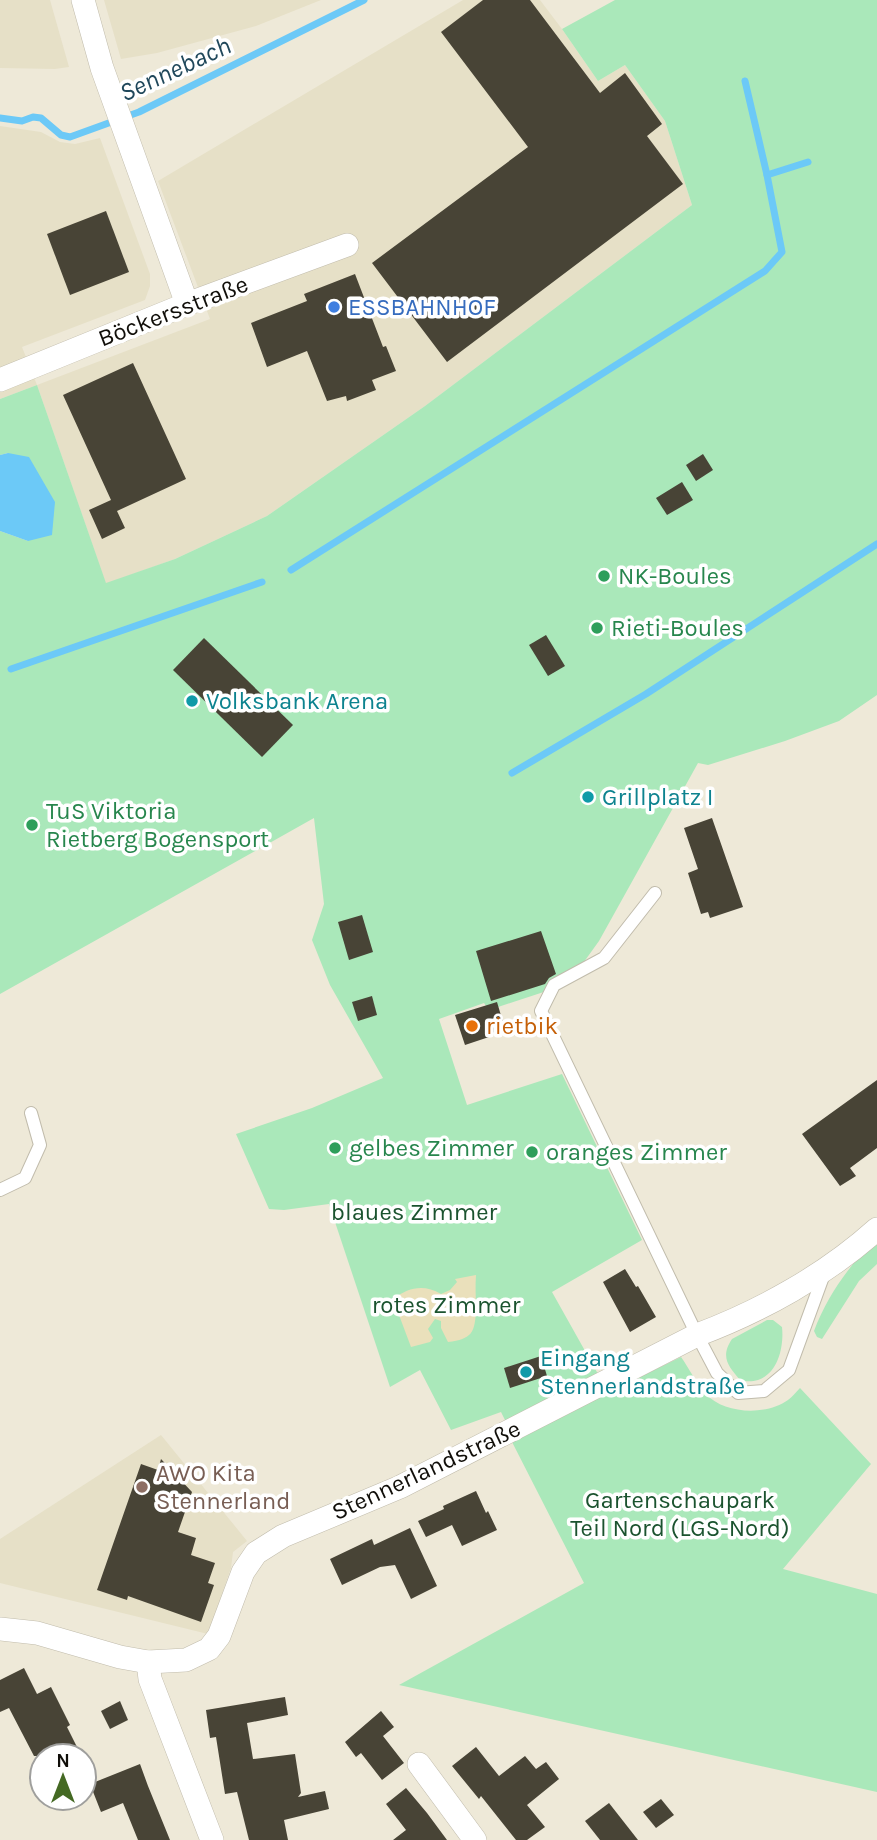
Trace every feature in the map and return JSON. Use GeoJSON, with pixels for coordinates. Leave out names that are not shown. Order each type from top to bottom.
{"type":"FeatureCollection","features":[{"type":"Feature","properties":{"kind":"street"},"geometry":{"type":"LineString","coordinates":[[83,0],[102,68],[187,304]]}},
{"type":"Feature","properties":{"kind":"street","name":"Böckersstraße"},"geometry":{"type":"LineString","coordinates":[[0,380],[187,304],[348,246]]}},
{"type":"Feature","properties":{"kind":"street","name":"Stennerlandstraße"},"geometry":{"type":"LineString","coordinates":[[0,1629],[37,1633],[120,1657],[148,1662],[186,1660],[209,1649],[219,1636],[243,1572],[256,1553],[283,1536],[400,1487],[697,1335],[735,1321],[825,1270],[877,1229]]}},
{"type":"Feature","properties":{"kind":"street"},"geometry":{"type":"LineString","coordinates":[[148,1662],[150,1679],[212,1840]]}},
{"type":"Feature","properties":{"kind":"street"},"geometry":{"type":"LineString","coordinates":[[419,1764],[475,1840]]}},
{"type":"Feature","properties":{"kind":"lane"},"geometry":{"type":"LineString","coordinates":[[655,893],[604,958],[554,985],[541,1010],[697,1335],[717,1373],[738,1393],[764,1391],[789,1370],[825,1270]]}},
{"type":"Feature","properties":{"kind":"lane"},"geometry":{"type":"LineString","coordinates":[[0,1191],[25,1178],[40,1145],[31,1113]]}},
{"type":"Feature","properties":{"kind":"shaded area"},"geometry":{"type":"Polygon","coordinates":[[[0,0],[50,0],[69,67],[0,68],[0,0]]]}},
{"type":"Feature","properties":{"kind":"shaded area"},"geometry":{"type":"Polygon","coordinates":[[[104,0],[321,0],[256,26],[157,53],[121,59],[104,0]]]}},
{"type":"Feature","properties":{"kind":"shaded area"},"geometry":{"type":"Polygon","coordinates":[[[463,0],[540,0],[598,81],[625,65],[665,121],[692,205],[425,406],[267,516],[175,559],[106,584],[37,385],[210,319],[158,181],[463,0]]]}},
{"type":"Feature","properties":{"kind":"shaded area"},"geometry":{"type":"Polygon","coordinates":[[[0,126],[41,132],[60,142],[75,144],[100,138],[150,274],[150,286],[145,300],[22,347],[37,385],[0,399],[0,126]]]}},
{"type":"Feature","properties":{"kind":"shaded area","name":"AWO Kita Stennerland"},"geometry":{"type":"Polygon","coordinates":[[[161,1435],[247,1541],[233,1552],[231,1568],[208,1634],[0,1583],[0,1539],[161,1435]]]}},
{"type":"Feature","properties":{"kind":"green space"},"geometry":{"type":"Polygon","coordinates":[[[615,0],[877,0],[877,695],[839,721],[708,765],[698,763],[599,941],[568,984],[489,1010],[484,1003],[439,1019],[467,1105],[562,1074],[642,1240],[552,1292],[598,1374],[506,1422],[501,1412],[451,1430],[420,1370],[390,1387],[329,1204],[284,1210],[269,1209],[236,1134],[312,1108],[383,1078],[330,985],[312,940],[324,904],[314,818],[0,994],[0,531],[28,541],[8,453],[0,455],[0,399],[37,385],[106,583],[175,559],[267,516],[425,406],[692,205],[665,121],[625,65],[598,81],[562,29],[615,0]]]}},
{"type":"Feature","properties":{"kind":"green space"},"geometry":{"type":"Polygon","coordinates":[[[877,1237],[877,1264],[859,1281],[822,1339],[817,1337],[814,1331],[833,1292],[877,1237]]]}},
{"type":"Feature","properties":{"kind":"green space"},"geometry":{"type":"Polygon","coordinates":[[[767,1320],[773,1320],[782,1327],[779,1358],[765,1376],[756,1381],[741,1381],[727,1361],[728,1345],[732,1339],[767,1320]]]}},
{"type":"Feature","properties":{"kind":"green space","name":"Gartenschaupark Teil Nord (LGS-Nord)"},"geometry":{"type":"Polygon","coordinates":[[[681,1357],[706,1394],[723,1406],[734,1409],[768,1409],[788,1400],[800,1388],[871,1464],[783,1569],[877,1594],[877,1792],[399,1685],[584,1583],[511,1440],[681,1357]]]}},
{"type":"Feature","properties":{"kind":"sand"},"geometry":{"type":"Polygon","coordinates":[[[476,1275],[475,1317],[471,1333],[462,1339],[448,1342],[441,1328],[441,1321],[435,1319],[428,1329],[433,1338],[430,1342],[411,1347],[393,1299],[417,1288],[441,1294],[450,1290],[457,1282],[455,1279],[476,1275]]]}},
{"type":"Feature","properties":{"kind":"water"},"geometry":{"type":"Polygon","coordinates":[[[8,453],[29,457],[55,502],[52,535],[28,541],[0,531],[0,455],[8,453]]]}},
{"type":"Feature","properties":{"kind":"building"},"geometry":{"type":"Polygon","coordinates":[[[483,0],[530,0],[600,93],[625,73],[662,124],[647,136],[683,184],[447,362],[372,263],[528,147],[441,32],[483,0]]]}},
{"type":"Feature","properties":{"kind":"building"},"geometry":{"type":"Polygon","coordinates":[[[106,211],[129,272],[70,295],[47,234],[106,211]]]}},
{"type":"Feature","properties":{"kind":"building"},"geometry":{"type":"Polygon","coordinates":[[[355,274],[383,347],[386,346],[396,371],[372,380],[376,390],[347,401],[346,396],[327,401],[307,351],[267,367],[251,323],[307,301],[304,294],[355,274]]]}},
{"type":"Feature","properties":{"kind":"building"},"geometry":{"type":"Polygon","coordinates":[[[133,363],[186,479],[117,511],[125,528],[102,539],[89,510],[111,500],[63,395],[133,363]]]}},
{"type":"Feature","properties":{"kind":"building"},"geometry":{"type":"Polygon","coordinates":[[[703,454],[713,470],[696,481],[686,465],[703,454]]]}},
{"type":"Feature","properties":{"kind":"building"},"geometry":{"type":"Polygon","coordinates":[[[682,482],[693,500],[667,515],[656,498],[682,482]]]}},
{"type":"Feature","properties":{"kind":"building"},"geometry":{"type":"Polygon","coordinates":[[[546,635],[565,666],[548,676],[529,645],[546,635]]]}},
{"type":"Feature","properties":{"kind":"building"},"geometry":{"type":"Polygon","coordinates":[[[204,638],[293,725],[262,757],[173,670],[204,638]]]}},
{"type":"Feature","properties":{"kind":"building"},"geometry":{"type":"Polygon","coordinates":[[[712,818],[743,907],[710,918],[708,912],[701,914],[688,873],[698,869],[684,828],[712,818]]]}},
{"type":"Feature","properties":{"kind":"building"},"geometry":{"type":"Polygon","coordinates":[[[362,915],[373,952],[349,960],[338,922],[362,915]]]}},
{"type":"Feature","properties":{"kind":"building"},"geometry":{"type":"Polygon","coordinates":[[[541,931],[556,974],[545,984],[491,1001],[476,951],[541,931]]]}},
{"type":"Feature","properties":{"kind":"building"},"geometry":{"type":"Polygon","coordinates":[[[372,996],[377,1015],[358,1021],[352,1002],[372,996]]]}},
{"type":"Feature","properties":{"kind":"building","name":"rietbik"},"geometry":{"type":"Polygon","coordinates":[[[497,1002],[505,1029],[465,1045],[455,1015],[497,1002]]]}},
{"type":"Feature","properties":{"kind":"building"},"geometry":{"type":"Polygon","coordinates":[[[877,1080],[877,1148],[850,1168],[856,1176],[840,1186],[802,1134],[877,1080]]]}},
{"type":"Feature","properties":{"kind":"building"},"geometry":{"type":"Polygon","coordinates":[[[625,1269],[656,1317],[630,1332],[603,1282],[625,1269]]]}},
{"type":"Feature","properties":{"kind":"building","name":"Eingang Stennerlandstraße"},"geometry":{"type":"Polygon","coordinates":[[[541,1356],[547,1376],[510,1388],[504,1368],[541,1356]]]}},
{"type":"Feature","properties":{"kind":"building"},"geometry":{"type":"Polygon","coordinates":[[[161,1459],[192,1492],[178,1532],[196,1538],[191,1555],[215,1563],[208,1583],[214,1585],[201,1622],[128,1596],[127,1600],[97,1590],[141,1464],[158,1470],[161,1459]]]}},
{"type":"Feature","properties":{"kind":"building"},"geometry":{"type":"Polygon","coordinates":[[[476,1491],[497,1530],[462,1546],[452,1525],[426,1537],[418,1521],[476,1491]]]}},
{"type":"Feature","properties":{"kind":"building"},"geometry":{"type":"Polygon","coordinates":[[[410,1528],[437,1586],[411,1599],[395,1565],[380,1567],[342,1585],[330,1559],[372,1539],[374,1545],[410,1528]]]}},
{"type":"Feature","properties":{"kind":"building"},"geometry":{"type":"Polygon","coordinates":[[[24,1668],[37,1694],[51,1687],[70,1725],[67,1727],[74,1742],[28,1742],[28,1744],[9,1708],[0,1712],[0,1680],[24,1668]]]}},
{"type":"Feature","properties":{"kind":"building"},"geometry":{"type":"Polygon","coordinates":[[[285,1697],[288,1715],[247,1723],[253,1759],[295,1754],[301,1793],[298,1797],[325,1791],[329,1809],[284,1820],[288,1840],[249,1840],[237,1792],[225,1794],[216,1737],[210,1738],[206,1710],[285,1697]]]}},
{"type":"Feature","properties":{"kind":"building"},"geometry":{"type":"Polygon","coordinates":[[[120,1701],[128,1720],[110,1729],[101,1711],[120,1701]]]}},
{"type":"Feature","properties":{"kind":"building"},"geometry":{"type":"Polygon","coordinates":[[[381,1711],[394,1727],[383,1736],[404,1763],[382,1780],[361,1753],[356,1757],[345,1742],[381,1711]]]}},
{"type":"Feature","properties":{"kind":"building"},"geometry":{"type":"Polygon","coordinates":[[[476,1747],[499,1776],[525,1756],[536,1769],[546,1762],[559,1779],[527,1805],[545,1827],[527,1840],[516,1840],[481,1796],[479,1799],[452,1766],[476,1747]]]}},
{"type":"Feature","properties":{"kind":"building"},"geometry":{"type":"Polygon","coordinates":[[[140,1764],[170,1840],[138,1840],[123,1803],[101,1812],[98,1804],[98,1781],[140,1764]]]}},
{"type":"Feature","properties":{"kind":"building"},"geometry":{"type":"Polygon","coordinates":[[[406,1788],[447,1840],[393,1840],[406,1830],[386,1804],[406,1788]]]}},
{"type":"Feature","properties":{"kind":"building"},"geometry":{"type":"Polygon","coordinates":[[[661,1799],[674,1815],[656,1828],[643,1812],[661,1799]]]}},
{"type":"Feature","properties":{"kind":"building"},"geometry":{"type":"Polygon","coordinates":[[[609,1803],[638,1840],[600,1840],[585,1821],[609,1803]]]}},
{"type":"Feature","properties":{"kind":"waterway","name":"Sennebach"},"geometry":{"type":"LineString","coordinates":[[0,118],[22,121],[33,117],[41,118],[61,135],[70,137],[139,112],[364,0]]}},
{"type":"Feature","properties":{"kind":"waterway"},"geometry":{"type":"LineString","coordinates":[[745,81],[767,175]]}},
{"type":"Feature","properties":{"kind":"waterway"},"geometry":{"type":"LineString","coordinates":[[291,570],[765,271],[782,252],[767,175],[808,162]]}},
{"type":"Feature","properties":{"kind":"waterway"},"geometry":{"type":"LineString","coordinates":[[512,773],[646,694],[877,544]]}},
{"type":"Feature","properties":{"kind":"waterway"},"geometry":{"type":"LineString","coordinates":[[11,669],[262,582]]}},
{"type":"Feature","properties":{"kind":"place","name":"ESSBAHNHOF"},"geometry":{"type":"Point","coordinates":[334,307]}},
{"type":"Feature","properties":{"kind":"place","name":"NK-Boules"},"geometry":{"type":"Point","coordinates":[604,576]}},
{"type":"Feature","properties":{"kind":"place","name":"Rieti-Boules"},"geometry":{"type":"Point","coordinates":[597,628]}},
{"type":"Feature","properties":{"kind":"place","name":"Volksbank Arena"},"geometry":{"type":"Point","coordinates":[192,701]}},
{"type":"Feature","properties":{"kind":"place","name":"Grillplatz I"},"geometry":{"type":"Point","coordinates":[588,797]}},
{"type":"Feature","properties":{"kind":"place","name":"TuS Viktoria Rietberg Bogensport"},"geometry":{"type":"Point","coordinates":[32,825]}},
{"type":"Feature","properties":{"kind":"place","name":"rietbik"},"geometry":{"type":"Point","coordinates":[472,1026]}},
{"type":"Feature","properties":{"kind":"place","name":"gelbes Zimmer"},"geometry":{"type":"Point","coordinates":[335,1148]}},
{"type":"Feature","properties":{"kind":"place","name":"oranges Zimmer"},"geometry":{"type":"Point","coordinates":[532,1152]}},
{"type":"Feature","properties":{"kind":"place","name":"Eingang Stennerlandstraße"},"geometry":{"type":"Point","coordinates":[526,1372]}},
{"type":"Feature","properties":{"kind":"place","name":"AWO Kita Stennerland"},"geometry":{"type":"Point","coordinates":[142,1487]}},
{"type":"Feature","properties":{"kind":"park label","name":"blaues Zimmer"},"geometry":{"type":"Point","coordinates":[414,1212]}},
{"type":"Feature","properties":{"kind":"park label","name":"rotes Zimmer"},"geometry":{"type":"Point","coordinates":[446,1305]}}]}
